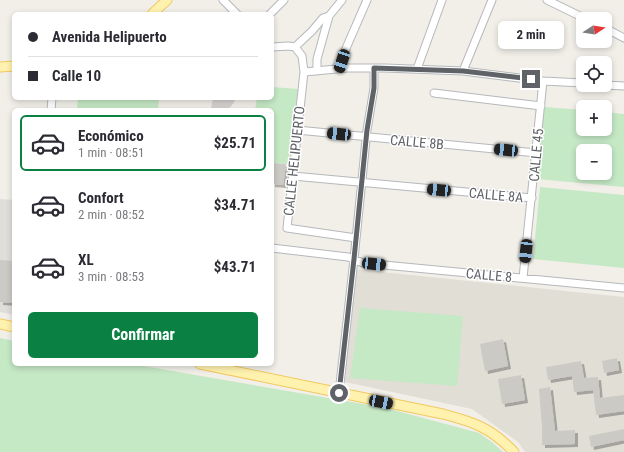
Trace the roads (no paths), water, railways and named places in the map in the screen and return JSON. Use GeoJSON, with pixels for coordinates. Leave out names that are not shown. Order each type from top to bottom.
{"type":"FeatureCollection","features":[{"type":"Feature","properties":{"kind":"main road"},"geometry":{"type":"LineString","coordinates":[[154,12],[167,0]]}},
{"type":"Feature","properties":{"kind":"main road"},"geometry":{"type":"LineString","coordinates":[[0,67],[12,66]]}},
{"type":"Feature","properties":{"kind":"main road"},"geometry":{"type":"LineString","coordinates":[[0,324],[12,327]]}},
{"type":"Feature","properties":{"kind":"main road"},"geometry":{"type":"LineString","coordinates":[[210,366],[443,414],[470,421],[486,428],[514,452]]}},
{"type":"Feature","properties":{"kind":"street"},"geometry":{"type":"LineString","coordinates":[[272,12],[284,0]]}},
{"type":"Feature","properties":{"kind":"street"},"geometry":{"type":"LineString","coordinates":[[317,71],[317,59],[320,43],[329,16],[342,0]]}},
{"type":"Feature","properties":{"kind":"street"},"geometry":{"type":"LineString","coordinates":[[339,68],[367,0]]}},
{"type":"Feature","properties":{"kind":"street"},"geometry":{"type":"LineString","coordinates":[[417,69],[442,0]]}},
{"type":"Feature","properties":{"kind":"street"},"geometry":{"type":"LineString","coordinates":[[463,71],[492,0]]}},
{"type":"Feature","properties":{"kind":"street"},"geometry":{"type":"LineString","coordinates":[[547,0],[576,14]]}},
{"type":"Feature","properties":{"kind":"street"},"geometry":{"type":"LineString","coordinates":[[225,1],[235,12]]}},
{"type":"Feature","properties":{"kind":"street"},"geometry":{"type":"LineString","coordinates":[[274,47],[295,47],[323,18],[329,16]]}},
{"type":"Feature","properties":{"kind":"street"},"geometry":{"type":"LineString","coordinates":[[612,32],[624,38]]}},
{"type":"Feature","properties":{"kind":"street"},"geometry":{"type":"LineString","coordinates":[[309,33],[320,43]]}},
{"type":"Feature","properties":{"kind":"street","name":"CALLE HELIPUERTO"},"geometry":{"type":"LineString","coordinates":[[295,47],[302,56],[304,72],[287,228],[356,238]]}},
{"type":"Feature","properties":{"kind":"street"},"geometry":{"type":"LineString","coordinates":[[304,72],[339,68],[417,69],[463,71],[543,81],[576,83]]}},
{"type":"Feature","properties":{"kind":"street"},"geometry":{"type":"LineString","coordinates":[[339,393],[367,137],[374,88],[374,68]]}},
{"type":"Feature","properties":{"kind":"street","name":"CALLE 45"},"geometry":{"type":"LineString","coordinates":[[523,278],[537,152],[543,81]]}},
{"type":"Feature","properties":{"kind":"street"},"geometry":{"type":"LineString","coordinates":[[612,85],[624,86]]}},
{"type":"Feature","properties":{"kind":"street"},"geometry":{"type":"LineString","coordinates":[[434,93],[541,106]]}},
{"type":"Feature","properties":{"kind":"street","name":"CALLE 8B"},"geometry":{"type":"LineString","coordinates":[[297,130],[537,152]]}},
{"type":"Feature","properties":{"kind":"street","name":"CALLE 8A"},"geometry":{"type":"LineString","coordinates":[[293,176],[532,198]]}},
{"type":"Feature","properties":{"kind":"street","name":"CALLE 8"},"geometry":{"type":"LineString","coordinates":[[274,248],[348,257],[363,263],[624,288]]}}]}
